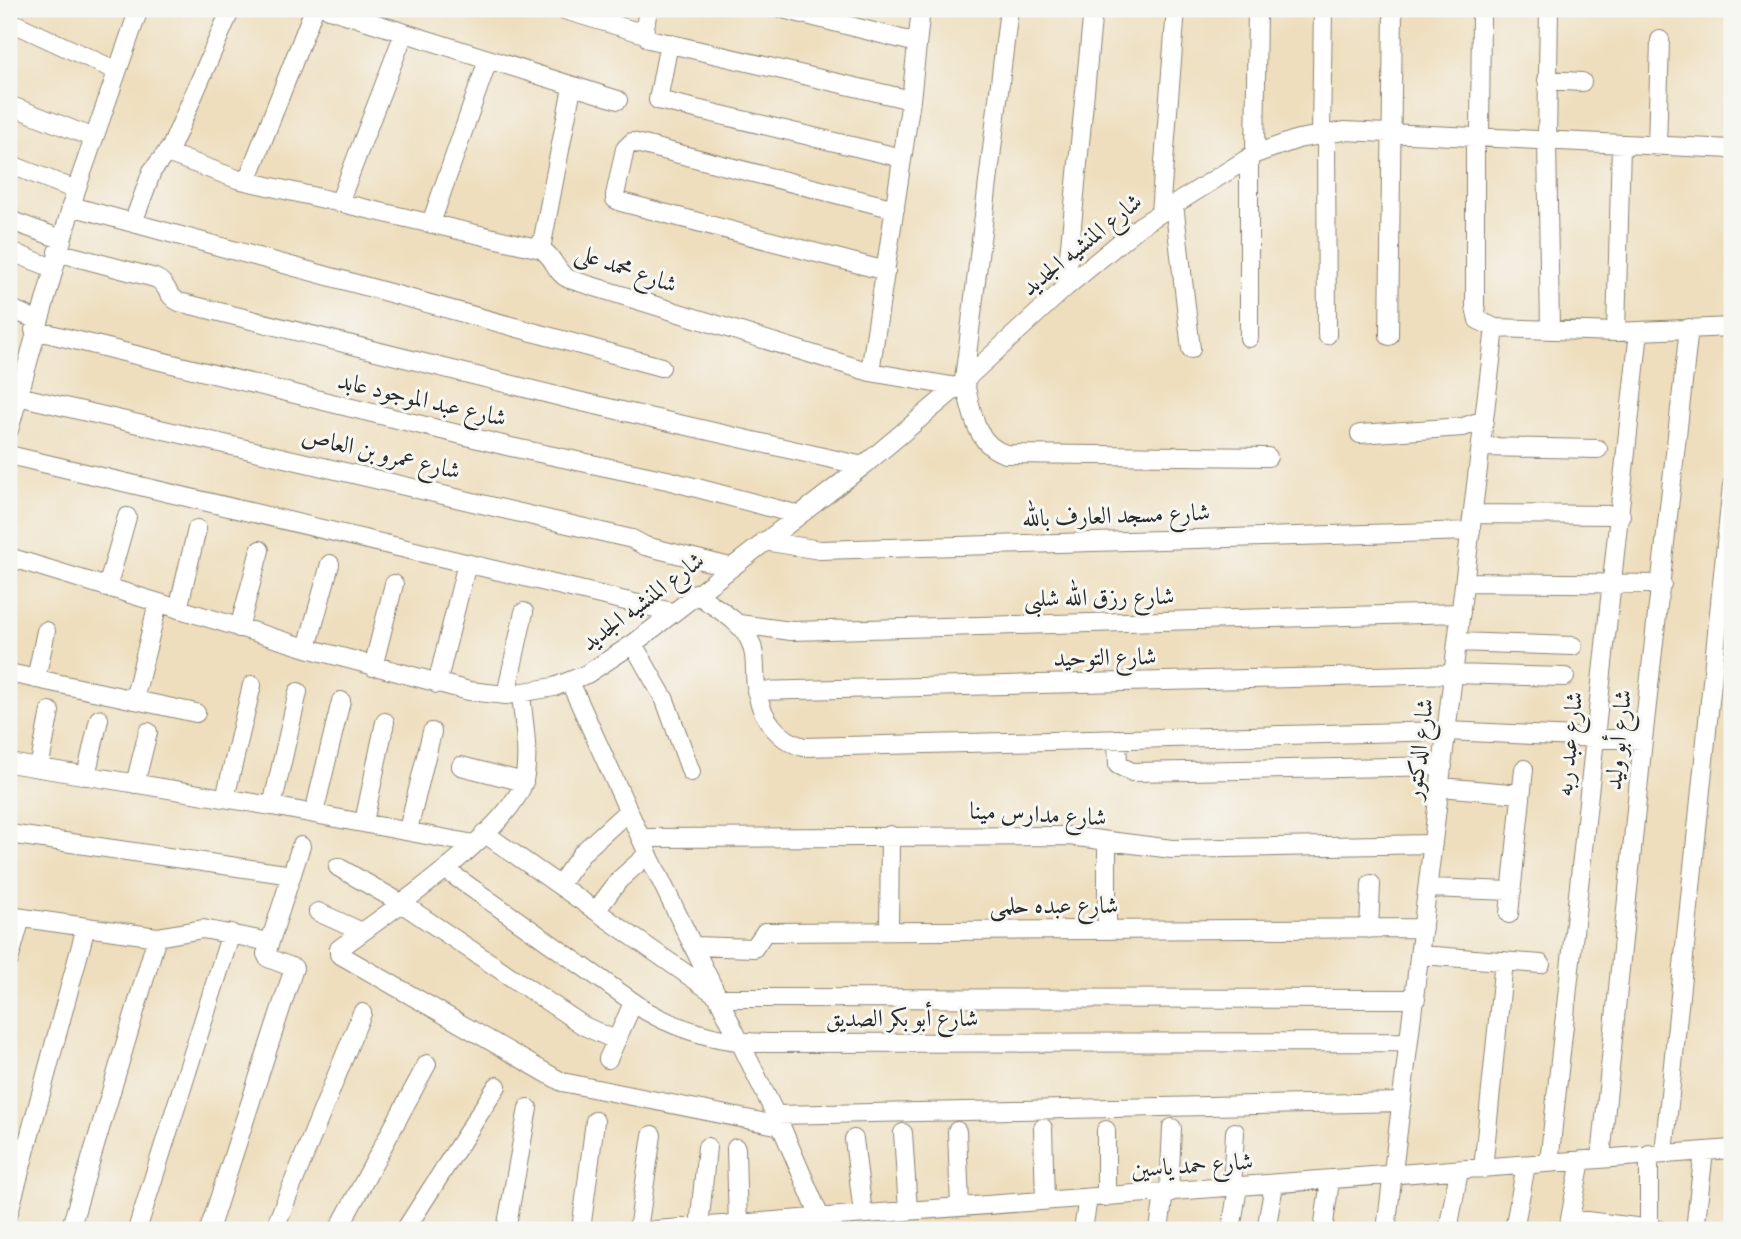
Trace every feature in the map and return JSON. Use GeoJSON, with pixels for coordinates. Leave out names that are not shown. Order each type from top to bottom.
{"type":"FeatureCollection","features":[{"type":"Feature","properties":{"kind":"street"},"geometry":{"type":"LineString","coordinates":[[9,430],[16,385],[73,198],[139,9]]}},
{"type":"Feature","properties":{"kind":"street"},"geometry":{"type":"LineString","coordinates":[[133,223],[152,171],[167,152],[231,9]]}},
{"type":"Feature","properties":{"kind":"street"},"geometry":{"type":"LineString","coordinates":[[247,181],[314,9]]}},
{"type":"Feature","properties":{"kind":"street"},"geometry":{"type":"LineString","coordinates":[[329,9],[572,88],[618,100]]}},
{"type":"Feature","properties":{"kind":"street"},"geometry":{"type":"LineString","coordinates":[[561,9],[644,34],[648,39],[911,100]]}},
{"type":"Feature","properties":{"kind":"street"},"geometry":{"type":"LineString","coordinates":[[644,34],[648,9]]}},
{"type":"Feature","properties":{"kind":"street"},"geometry":{"type":"LineString","coordinates":[[783,9],[917,43]]}},
{"type":"Feature","properties":{"kind":"street"},"geometry":{"type":"LineString","coordinates":[[870,372],[911,100],[921,9]]}},
{"type":"Feature","properties":{"kind":"street"},"geometry":{"type":"LineString","coordinates":[[1009,9],[960,384],[979,435],[988,447],[1006,454],[1268,457]]}},
{"type":"Feature","properties":{"kind":"street"},"geometry":{"type":"LineString","coordinates":[[1066,287],[1093,9]]}},
{"type":"Feature","properties":{"kind":"street"},"geometry":{"type":"LineString","coordinates":[[1176,9],[1167,209],[1191,349]]}},
{"type":"Feature","properties":{"kind":"street"},"geometry":{"type":"LineString","coordinates":[[1249,338],[1257,9]]}},
{"type":"Feature","properties":{"kind":"street"},"geometry":{"type":"LineString","coordinates":[[1323,9],[1327,335]]}},
{"type":"Feature","properties":{"kind":"street"},"geometry":{"type":"LineString","coordinates":[[1389,336],[1393,9]]}},
{"type":"Feature","properties":{"kind":"street"},"geometry":{"type":"LineString","coordinates":[[1481,9],[1475,315],[1478,320],[1495,328],[1616,332],[1732,327]]}},
{"type":"Feature","properties":{"kind":"street"},"geometry":{"type":"LineString","coordinates":[[1549,9],[1547,141],[1550,330]]}},
{"type":"Feature","properties":{"kind":"street"},"geometry":{"type":"LineString","coordinates":[[9,21],[117,71]]}},
{"type":"Feature","properties":{"kind":"street"},"geometry":{"type":"LineString","coordinates":[[339,203],[404,33]]}},
{"type":"Feature","properties":{"kind":"street"},"geometry":{"type":"LineString","coordinates":[[1657,147],[1660,40]]}},
{"type":"Feature","properties":{"kind":"street"},"geometry":{"type":"LineString","coordinates":[[669,43],[657,98],[660,101],[902,158]]}},
{"type":"Feature","properties":{"kind":"street"},"geometry":{"type":"LineString","coordinates":[[430,223],[488,60]]}},
{"type":"Feature","properties":{"kind":"street"},"geometry":{"type":"LineString","coordinates":[[1547,80],[1582,82]]}},
{"type":"Feature","properties":{"kind":"street"},"geometry":{"type":"LineString","coordinates":[[541,249],[572,88]]}},
{"type":"Feature","properties":{"kind":"street"},"geometry":{"type":"LineString","coordinates":[[9,105],[94,138]]}},
{"type":"Feature","properties":{"kind":"street","name":"شارع المنشيه الجديد"},"geometry":{"type":"LineString","coordinates":[[9,557],[239,628],[437,684],[469,691],[514,694],[570,682],[633,644],[863,466],[960,384],[1066,287],[1167,209],[1252,156],[1323,134],[1391,134],[1732,149]]}},
{"type":"Feature","properties":{"kind":"street"},"geometry":{"type":"LineString","coordinates":[[886,271],[617,201],[625,149],[629,142],[636,143],[895,209]]}},
{"type":"Feature","properties":{"kind":"street"},"geometry":{"type":"LineString","coordinates":[[1616,332],[1621,145]]}},
{"type":"Feature","properties":{"kind":"street","name":"شارع محمد على"},"geometry":{"type":"LineString","coordinates":[[167,152],[222,175],[541,249],[546,252],[557,272],[569,279],[870,372],[960,384]]}},
{"type":"Feature","properties":{"kind":"street"},"geometry":{"type":"LineString","coordinates":[[9,164],[73,198],[133,223],[661,367]]}},
{"type":"Feature","properties":{"kind":"street"},"geometry":{"type":"LineString","coordinates":[[9,220],[57,253]]}},
{"type":"Feature","properties":{"kind":"street"},"geometry":{"type":"LineString","coordinates":[[9,251],[57,253],[155,278],[168,288],[171,297],[179,302],[863,466]]}},
{"type":"Feature","properties":{"kind":"street","name":"شارع عبد الموجود عابد"},"geometry":{"type":"LineString","coordinates":[[9,309],[36,325],[511,447],[667,480],[799,514]]}},
{"type":"Feature","properties":{"kind":"street","name":"شارع الدكتور"},"geometry":{"type":"LineString","coordinates":[[1386,1230],[1495,328]]}},
{"type":"Feature","properties":{"kind":"street","name":"شارع أبو وليد"},"geometry":{"type":"LineString","coordinates":[[1601,1158],[1643,740],[1689,328]]}},
{"type":"Feature","properties":{"kind":"street","name":"شارع عبد ربه"},"geometry":{"type":"LineString","coordinates":[[1549,1163],[1639,331]]}},
{"type":"Feature","properties":{"kind":"street","name":"شارع عمرو بن العاص"},"geometry":{"type":"LineString","coordinates":[[16,385],[635,540],[645,546],[730,567]]}},
{"type":"Feature","properties":{"kind":"street"},"geometry":{"type":"LineString","coordinates":[[1360,434],[1463,427],[1484,420]]}},
{"type":"Feature","properties":{"kind":"street"},"geometry":{"type":"LineString","coordinates":[[1481,447],[1598,449]]}},
{"type":"Feature","properties":{"kind":"street"},"geometry":{"type":"LineString","coordinates":[[9,455],[672,612]]}},
{"type":"Feature","properties":{"kind":"street"},"geometry":{"type":"LineString","coordinates":[[1581,1160],[1569,1225],[1654,1230],[1657,1154],[1732,485]]}},
{"type":"Feature","properties":{"kind":"street","name":"شارع مسجد العارف بالله"},"geometry":{"type":"LineString","coordinates":[[764,541],[820,550],[1621,515]]}},
{"type":"Feature","properties":{"kind":"street"},"geometry":{"type":"LineString","coordinates":[[107,588],[127,517]]}},
{"type":"Feature","properties":{"kind":"street"},"geometry":{"type":"LineString","coordinates":[[177,609],[197,529]]}},
{"type":"Feature","properties":{"kind":"street"},"geometry":{"type":"LineString","coordinates":[[239,628],[260,550]]}},
{"type":"Feature","properties":{"kind":"street"},"geometry":{"type":"LineString","coordinates":[[307,648],[330,564]]}},
{"type":"Feature","properties":{"kind":"street"},"geometry":{"type":"LineString","coordinates":[[437,684],[467,564]]}},
{"type":"Feature","properties":{"kind":"street"},"geometry":{"type":"LineString","coordinates":[[1465,582],[1662,584]]}},
{"type":"Feature","properties":{"kind":"street"},"geometry":{"type":"LineString","coordinates":[[373,667],[394,584]]}},
{"type":"Feature","properties":{"kind":"street"},"geometry":{"type":"LineString","coordinates":[[696,593],[739,624],[752,650],[756,691],[763,712],[774,728],[792,744],[804,747],[1447,732],[1643,740]]}},
{"type":"Feature","properties":{"kind":"street"},"geometry":{"type":"LineString","coordinates":[[134,700],[158,603]]}},
{"type":"Feature","properties":{"kind":"street"},"geometry":{"type":"LineString","coordinates":[[524,612],[514,694],[526,768],[524,782],[510,808],[446,870],[339,949],[339,954],[562,1082],[779,1120],[1402,1102]]}},
{"type":"Feature","properties":{"kind":"street","name":"شارع رزق الله شلبى"},"geometry":{"type":"LineString","coordinates":[[739,624],[791,631],[1461,613]]}},
{"type":"Feature","properties":{"kind":"street"},"geometry":{"type":"LineString","coordinates":[[36,679],[46,631]]}},
{"type":"Feature","properties":{"kind":"street"},"geometry":{"type":"LineString","coordinates":[[1458,642],[1573,646]]}},
{"type":"Feature","properties":{"kind":"street"},"geometry":{"type":"LineString","coordinates":[[633,644],[669,709],[691,772]]}},
{"type":"Feature","properties":{"kind":"street"},"geometry":{"type":"LineString","coordinates":[[9,673],[196,713]]}},
{"type":"Feature","properties":{"kind":"street","name":"شارع التوحيد"},"geometry":{"type":"LineString","coordinates":[[756,691],[1454,674],[1565,677]]}},
{"type":"Feature","properties":{"kind":"street"},"geometry":{"type":"LineString","coordinates":[[570,682],[644,846],[829,1221]]}},
{"type":"Feature","properties":{"kind":"street"},"geometry":{"type":"LineString","coordinates":[[225,798],[252,685]]}},
{"type":"Feature","properties":{"kind":"street"},"geometry":{"type":"LineString","coordinates":[[272,806],[298,692]]}},
{"type":"Feature","properties":{"kind":"street"},"geometry":{"type":"LineString","coordinates":[[314,813],[341,701]]}},
{"type":"Feature","properties":{"kind":"street"},"geometry":{"type":"LineString","coordinates":[[39,768],[50,711]]}},
{"type":"Feature","properties":{"kind":"street"},"geometry":{"type":"LineString","coordinates":[[86,776],[99,719]]}},
{"type":"Feature","properties":{"kind":"street"},"geometry":{"type":"LineString","coordinates":[[364,822],[385,722]]}},
{"type":"Feature","properties":{"kind":"street"},"geometry":{"type":"LineString","coordinates":[[135,784],[148,732]]}},
{"type":"Feature","properties":{"kind":"street"},"geometry":{"type":"LineString","coordinates":[[408,830],[432,732]]}},
{"type":"Feature","properties":{"kind":"street"},"geometry":{"type":"LineString","coordinates":[[1117,739],[1118,765],[1132,772],[1443,766]]}},
{"type":"Feature","properties":{"kind":"street"},"geometry":{"type":"LineString","coordinates":[[9,763],[408,830],[479,839],[559,885],[721,998],[1416,999]]}},
{"type":"Feature","properties":{"kind":"street"},"geometry":{"type":"LineString","coordinates":[[461,766],[524,782]]}},
{"type":"Feature","properties":{"kind":"street"},"geometry":{"type":"LineString","coordinates":[[1509,914],[1524,769]]}},
{"type":"Feature","properties":{"kind":"street"},"geometry":{"type":"LineString","coordinates":[[1441,787],[1521,794]]}},
{"type":"Feature","properties":{"kind":"street"},"geometry":{"type":"LineString","coordinates":[[559,885],[583,852],[628,811]]}},
{"type":"Feature","properties":{"kind":"street"},"geometry":{"type":"LineString","coordinates":[[9,834],[292,876]]}},
{"type":"Feature","properties":{"kind":"street"},"geometry":{"type":"LineString","coordinates":[[889,931],[890,835]]}},
{"type":"Feature","properties":{"kind":"street","name":"شارع مدارس مينا"},"geometry":{"type":"LineString","coordinates":[[644,846],[890,835],[1069,836],[1172,849],[1433,844]]}},
{"type":"Feature","properties":{"kind":"street"},"geometry":{"type":"LineString","coordinates":[[1107,842],[1107,930]]}},
{"type":"Feature","properties":{"kind":"street"},"geometry":{"type":"LineString","coordinates":[[269,949],[301,846]]}},
{"type":"Feature","properties":{"kind":"street"},"geometry":{"type":"LineString","coordinates":[[596,911],[644,846]]}},
{"type":"Feature","properties":{"kind":"street"},"geometry":{"type":"LineString","coordinates":[[338,867],[401,903],[584,1026],[615,1040]]}},
{"type":"Feature","properties":{"kind":"street","name":"شارع أبو بكر الصديق"},"geometry":{"type":"LineString","coordinates":[[446,870],[633,1003],[679,1028],[742,1042],[1409,1042]]}},
{"type":"Feature","properties":{"kind":"street"},"geometry":{"type":"LineString","coordinates":[[1368,929],[1371,884]]}},
{"type":"Feature","properties":{"kind":"street"},"geometry":{"type":"LineString","coordinates":[[1428,888],[1511,891]]}},
{"type":"Feature","properties":{"kind":"street"},"geometry":{"type":"LineString","coordinates":[[318,912],[362,932]]}},
{"type":"Feature","properties":{"kind":"street"},"geometry":{"type":"LineString","coordinates":[[9,960],[15,917],[157,937],[204,929],[231,933],[269,949],[294,968],[209,1230]]}},
{"type":"Feature","properties":{"kind":"street"},"geometry":{"type":"LineString","coordinates":[[9,1212],[86,927]]}},
{"type":"Feature","properties":{"kind":"street","name":"شارع عبده حلمى"},"geometry":{"type":"LineString","coordinates":[[694,946],[754,948],[765,932],[1423,928]]}},
{"type":"Feature","properties":{"kind":"street"},"geometry":{"type":"LineString","coordinates":[[137,1230],[231,933]]}},
{"type":"Feature","properties":{"kind":"street"},"geometry":{"type":"LineString","coordinates":[[70,1230],[157,937]]}},
{"type":"Feature","properties":{"kind":"street"},"geometry":{"type":"LineString","coordinates":[[1420,955],[1541,964]]}},
{"type":"Feature","properties":{"kind":"street"},"geometry":{"type":"LineString","coordinates":[[1483,1169],[1504,961]]}},
{"type":"Feature","properties":{"kind":"street"},"geometry":{"type":"LineString","coordinates":[[608,1059],[633,1003]]}},
{"type":"Feature","properties":{"kind":"street"},"geometry":{"type":"LineString","coordinates":[[274,1230],[362,1013]]}},
{"type":"Feature","properties":{"kind":"street"},"geometry":{"type":"LineString","coordinates":[[338,1230],[427,1064]]}},
{"type":"Feature","properties":{"kind":"street"},"geometry":{"type":"LineString","coordinates":[[405,1230],[497,1086]]}},
{"type":"Feature","properties":{"kind":"street"},"geometry":{"type":"LineString","coordinates":[[506,1230],[528,1108]]}},
{"type":"Feature","properties":{"kind":"street"},"geometry":{"type":"LineString","coordinates":[[581,1230],[595,1121]]}},
{"type":"Feature","properties":{"kind":"street"},"geometry":{"type":"LineString","coordinates":[[1159,1230],[1167,1193],[1172,1128]]}},
{"type":"Feature","properties":{"kind":"street"},"geometry":{"type":"LineString","coordinates":[[1043,1129],[1045,1201]]}},
{"type":"Feature","properties":{"kind":"street"},"geometry":{"type":"LineString","coordinates":[[1083,1230],[1097,1198],[1106,1130]]}},
{"type":"Feature","properties":{"kind":"street"},"geometry":{"type":"LineString","coordinates":[[957,1131],[960,1207]]}},
{"type":"Feature","properties":{"kind":"street"},"geometry":{"type":"LineString","coordinates":[[1231,1230],[1235,1188],[1235,1132]]}},
{"type":"Feature","properties":{"kind":"street"},"geometry":{"type":"LineString","coordinates":[[903,1133],[908,1210]]}},
{"type":"Feature","properties":{"kind":"street"},"geometry":{"type":"LineString","coordinates":[[638,1230],[652,1135]]}},
{"type":"Feature","properties":{"kind":"street"},"geometry":{"type":"LineString","coordinates":[[854,1139],[863,1214]]}},
{"type":"Feature","properties":{"kind":"street"},"geometry":{"type":"LineString","coordinates":[[699,1227],[708,1147]]}},
{"type":"Feature","properties":{"kind":"street"},"geometry":{"type":"LineString","coordinates":[[736,1148],[737,1227]]}},
{"type":"Feature","properties":{"kind":"street","name":"شارع حمد ياسين"},"geometry":{"type":"LineString","coordinates":[[655,1230],[768,1226],[908,1210],[1394,1177],[1732,1149]]}},
{"type":"Feature","properties":{"kind":"street"},"geometry":{"type":"LineString","coordinates":[[1695,1230],[1704,1151]]}},
{"type":"Feature","properties":{"kind":"street"},"geometry":{"type":"LineString","coordinates":[[1514,1230],[1526,1165]]}},
{"type":"Feature","properties":{"kind":"street"},"geometry":{"type":"LineString","coordinates":[[1448,1230],[1458,1171]]}},
{"type":"Feature","properties":{"kind":"street"},"geometry":{"type":"LineString","coordinates":[[1323,1230],[1330,1181]]}},
{"type":"Feature","properties":{"kind":"street"},"geometry":{"type":"LineString","coordinates":[[1266,1230],[1274,1185]]}}]}
